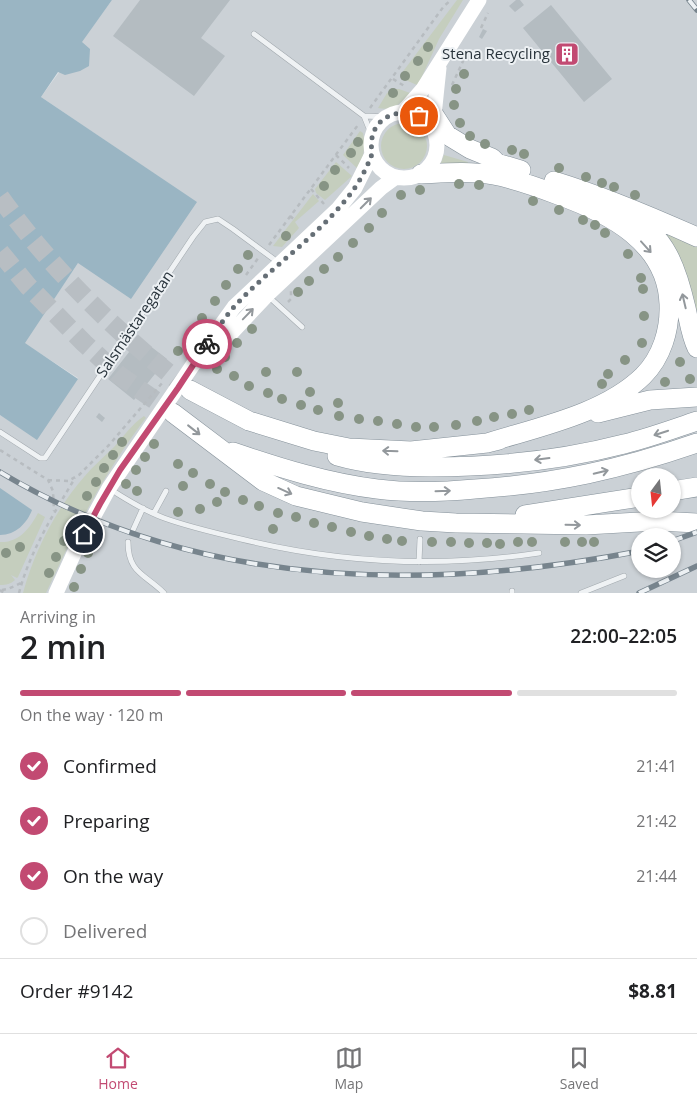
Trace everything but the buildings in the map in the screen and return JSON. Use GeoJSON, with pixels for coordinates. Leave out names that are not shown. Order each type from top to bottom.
{"type":"FeatureCollection","features":[{"type":"Feature","properties":{"kind":"highway"},"geometry":{"type":"LineString","coordinates":[[434,128],[470,149],[492,158],[497,163]]}},
{"type":"Feature","properties":{"kind":"highway"},"geometry":{"type":"LineString","coordinates":[[434,128],[459,155],[490,164],[497,163],[584,190],[697,237]]}},
{"type":"Feature","properties":{"kind":"highway"},"geometry":{"type":"LineString","coordinates":[[421,174],[468,172],[492,175],[528,184],[592,208],[624,226],[646,246],[658,262],[667,286],[668,328],[660,353],[642,377],[622,392],[590,410],[488,442]]}},
{"type":"Feature","properties":{"kind":"highway"},"geometry":{"type":"LineString","coordinates":[[547,179],[634,218],[650,231],[663,246],[677,270],[697,348]]}},
{"type":"Feature","properties":{"kind":"highway"},"geometry":{"type":"LineString","coordinates":[[184,389],[249,421],[314,441],[349,448],[411,451],[488,442],[650,400],[697,397]]}},
{"type":"Feature","properties":{"kind":"highway"},"geometry":{"type":"LineString","coordinates":[[228,410],[248,424],[278,439],[349,460],[377,465],[457,467],[548,459],[624,444],[697,421]]}},
{"type":"Feature","properties":{"kind":"highway"},"geometry":{"type":"LineString","coordinates":[[173,413],[263,481],[296,496],[362,512],[422,521],[456,523],[586,525],[657,521],[697,523]]}},
{"type":"Feature","properties":{"kind":"highway"},"geometry":{"type":"LineString","coordinates":[[216,446],[309,476],[377,489],[440,492],[498,489],[564,480],[652,459],[697,443]]}},
{"type":"Feature","properties":{"kind":"highway"},"geometry":{"type":"LineString","coordinates":[[681,490],[697,487]]}},
{"type":"Feature","properties":{"kind":"highway"},"geometry":{"type":"LineString","coordinates":[[456,523],[631,498]]}},
{"type":"Feature","properties":{"kind":"street"},"geometry":{"type":"LineString","coordinates":[[439,64],[434,128],[436,152],[434,160],[421,174],[409,178],[396,177],[380,169],[372,154],[372,136],[378,125],[395,115],[419,94],[479,0]]}},
{"type":"Feature","properties":{"kind":"street"},"geometry":{"type":"LineString","coordinates":[[395,115],[419,116],[434,128]]}},
{"type":"Feature","properties":{"kind":"street"},"geometry":{"type":"LineString","coordinates":[[56,593],[76,549],[109,488],[141,439],[184,389],[262,290],[280,264],[314,233],[350,194],[372,154]]}},
{"type":"Feature","properties":{"kind":"street"},"geometry":{"type":"LineString","coordinates":[[262,290],[396,177]]}},
{"type":"Feature","properties":{"kind":"lane"},"geometry":{"type":"LineString","coordinates":[[254,34],[364,116],[372,136]]}},
{"type":"Feature","properties":{"kind":"lane"},"geometry":{"type":"LineString","coordinates":[[364,116],[395,115]]}},
{"type":"Feature","properties":{"kind":"lane","name":"Salsmästaregatan"},"geometry":{"type":"LineString","coordinates":[[0,432],[40,458],[45,458],[193,237],[205,222],[218,219],[280,264]]}},
{"type":"Feature","properties":{"kind":"lane"},"geometry":{"type":"LineString","coordinates":[[262,290],[302,327]]}},
{"type":"Feature","properties":{"kind":"lane"},"geometry":{"type":"LineString","coordinates":[[109,488],[154,513],[200,529],[276,548],[351,559],[419,562],[477,560],[540,553]]}},
{"type":"Feature","properties":{"kind":"lane"},"geometry":{"type":"LineString","coordinates":[[154,513],[166,491]]}},
{"type":"Feature","properties":{"kind":"lane"},"geometry":{"type":"LineString","coordinates":[[133,530],[143,508]]}},
{"type":"Feature","properties":{"kind":"lane"},"geometry":{"type":"LineString","coordinates":[[419,562],[420,539]]}},
{"type":"Feature","properties":{"kind":"lane"},"geometry":{"type":"LineString","coordinates":[[128,542],[128,556],[134,567],[164,593]]}},
{"type":"Feature","properties":{"kind":"lane"},"geometry":{"type":"LineString","coordinates":[[581,593],[624,576]]}},
{"type":"Feature","properties":{"kind":"path"},"geometry":{"type":"LineString","coordinates":[[392,78],[444,6],[451,0]]}},
{"type":"Feature","properties":{"kind":"path"},"geometry":{"type":"LineString","coordinates":[[290,216],[296,221]]}},
{"type":"Feature","properties":{"kind":"path"},"geometry":{"type":"LineString","coordinates":[[0,450],[48,480],[62,481],[75,478],[33,552],[19,593]]}},
{"type":"Feature","properties":{"kind":"path"},"geometry":{"type":"LineString","coordinates":[[48,480],[53,490],[54,512]]}},
{"type":"Feature","properties":{"kind":"path"},"geometry":{"type":"LineString","coordinates":[[2,591],[22,582]]}},
{"type":"Feature","properties":{"kind":"shaded area"},"geometry":{"type":"Polygon","coordinates":[[[112,0],[697,0],[697,593],[0,593],[0,415],[37,439],[78,378],[24,343],[78,263],[196,202],[41,97],[112,0]]]}},
{"type":"Feature","properties":{"kind":"green space"},"geometry":{"type":"Polygon","coordinates":[[[457,0],[463,0],[439,39],[419,83],[417,85],[401,78],[401,74],[457,0]]]}},
{"type":"Feature","properties":{"kind":"green space"},"geometry":{"type":"Polygon","coordinates":[[[394,89],[410,93],[396,106],[383,109],[378,108],[387,93],[394,89]]]}},
{"type":"Feature","properties":{"kind":"green space"},"geometry":{"type":"Polygon","coordinates":[[[399,123],[409,123],[423,133],[427,146],[423,159],[417,165],[409,169],[399,169],[385,159],[381,151],[381,141],[391,127],[399,123]]]}},
{"type":"Feature","properties":{"kind":"green space"},"geometry":{"type":"Polygon","coordinates":[[[360,131],[363,133],[364,148],[359,170],[343,155],[360,131]]]}},
{"type":"Feature","properties":{"kind":"green space"},"geometry":{"type":"Polygon","coordinates":[[[444,155],[468,162],[467,167],[440,165],[444,155]]]}},
{"type":"Feature","properties":{"kind":"green space"},"geometry":{"type":"Polygon","coordinates":[[[336,162],[352,176],[325,200],[316,193],[315,189],[336,162]]]}},
{"type":"Feature","properties":{"kind":"green space"},"geometry":{"type":"Polygon","coordinates":[[[313,194],[319,201],[295,222],[299,228],[282,247],[273,246],[313,194]]]}},
{"type":"Feature","properties":{"kind":"green space"},"geometry":{"type":"Polygon","coordinates":[[[658,226],[697,243],[697,327],[658,226]]]}},
{"type":"Feature","properties":{"kind":"green space"},"geometry":{"type":"Polygon","coordinates":[[[144,416],[146,418],[116,460],[91,503],[46,593],[23,593],[33,562],[47,532],[64,503],[87,473],[144,416]]]}},
{"type":"Feature","properties":{"kind":"green space"},"geometry":{"type":"Polygon","coordinates":[[[38,513],[45,517],[18,577],[11,575],[15,580],[8,584],[0,585],[0,542],[13,540],[23,534],[38,513]]]}},
{"type":"Feature","properties":{"kind":"water"},"geometry":{"type":"Polygon","coordinates":[[[0,0],[112,0],[82,42],[90,49],[89,66],[80,71],[65,75],[58,72],[41,97],[197,202],[131,299],[78,263],[25,343],[78,379],[37,440],[0,415],[0,0]]]}},
{"type":"Feature","properties":{"kind":"water"},"geometry":{"type":"Polygon","coordinates":[[[0,488],[32,510],[16,531],[0,535],[0,488]]]}},
{"type":"Feature","properties":{"kind":"tunnel"},"geometry":{"type":"LineString","coordinates":[[0,197],[64,276],[112,324],[190,390]]}},
{"type":"Feature","properties":{"kind":"tunnel"},"geometry":{"type":"LineString","coordinates":[[0,252],[28,286],[84,343],[119,375],[173,413]]}},
{"type":"Feature","properties":{"kind":"railway"},"geometry":{"type":"LineString","coordinates":[[689,0],[697,10]]}},
{"type":"Feature","properties":{"kind":"railway"},"geometry":{"type":"LineString","coordinates":[[0,472],[75,511],[152,540],[231,559],[312,571],[394,575],[476,573],[558,564],[631,552]]}},
{"type":"Feature","properties":{"kind":"railway"},"geometry":{"type":"LineString","coordinates":[[681,538],[697,532]]}},
{"type":"Feature","properties":{"kind":"railway"},"geometry":{"type":"LineString","coordinates":[[639,593],[697,566]]}},
{"type":"Feature","properties":{"kind":"way so far"},"geometry":{"type":"LineString","coordinates":[[207,344],[234,307],[314,233],[338,209],[355,188],[372,154],[371,140],[374,130],[382,120],[397,113],[419,116]]}},
{"type":"Feature","properties":{"kind":"place","name":"Stena Recycling"},"geometry":{"type":"Point","coordinates":[567,54]}},
{"type":"Feature","properties":{"kind":"route"},"geometry":{"type":"LineString","coordinates":[[84,534],[120,470],[207,344]]}}]}
